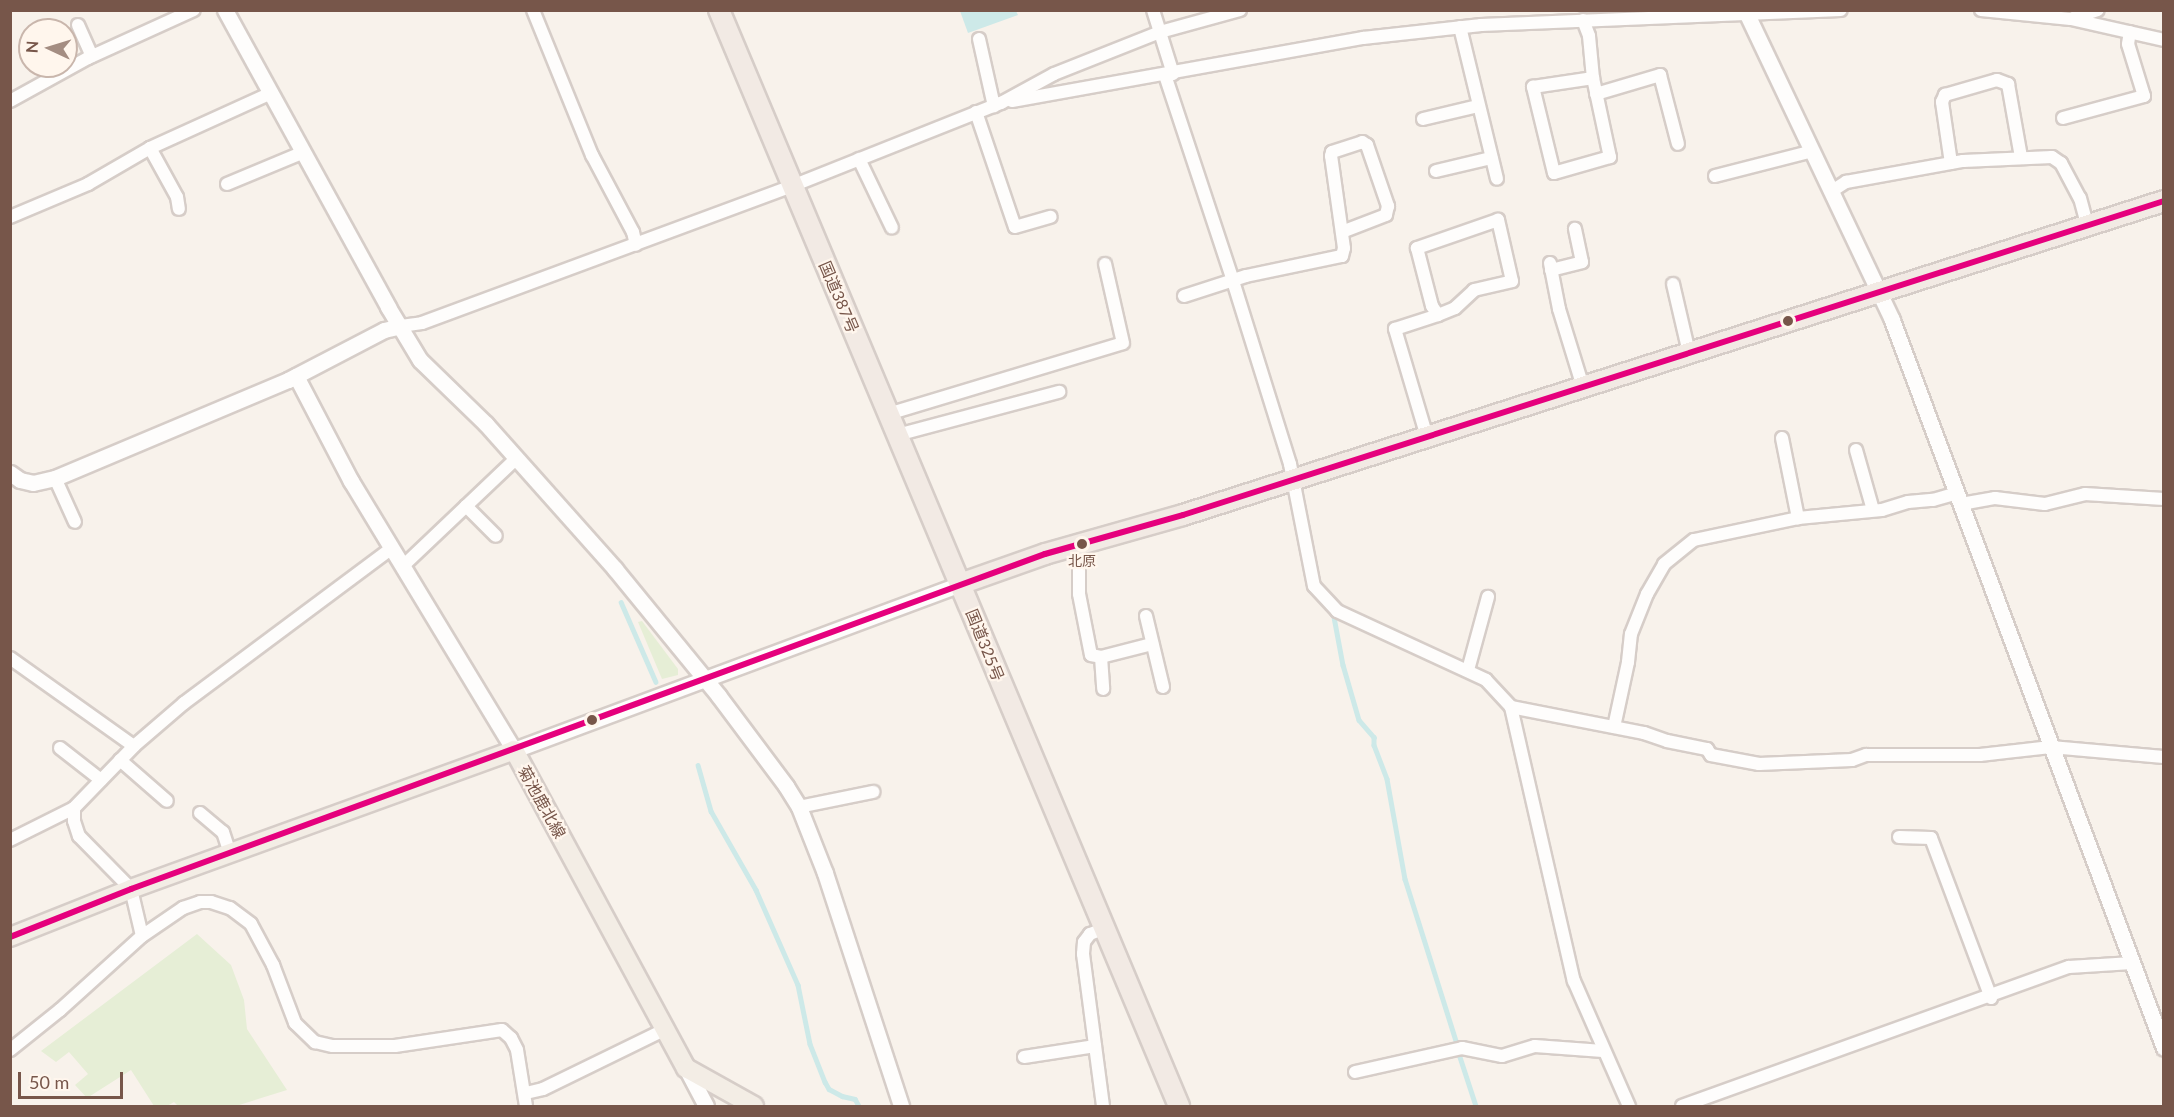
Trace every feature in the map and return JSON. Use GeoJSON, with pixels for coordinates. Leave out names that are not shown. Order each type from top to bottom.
{"type":"FeatureCollection","features":[{"type":"Feature","properties":{"kind":"highway","name":"国道387号"},"geometry":{"type":"LineString","coordinates":[[719,10],[960,584]]}},
{"type":"Feature","properties":{"kind":"highway"},"geometry":{"type":"LineString","coordinates":[[960,584],[1044,554],[1079,546],[1427,437],[2163,201]]}},
{"type":"Feature","properties":{"kind":"highway","name":"国道325号"},"geometry":{"type":"LineString","coordinates":[[960,584],[1179,1107]]}},
{"type":"Feature","properties":{"kind":"main road","name":"菊池鹿北線"},"geometry":{"type":"LineString","coordinates":[[10,937],[230,853],[514,750],[686,1068]]}},
{"type":"Feature","properties":{"kind":"main road"},"geometry":{"type":"LineString","coordinates":[[686,1068],[754,1107]]}},
{"type":"Feature","properties":{"kind":"street"},"geometry":{"type":"LineString","coordinates":[[10,101],[90,57],[194,10]]}},
{"type":"Feature","properties":{"kind":"street"},"geometry":{"type":"LineString","coordinates":[[225,10],[420,360],[517,458],[615,569],[767,759],[799,807],[825,873],[902,1107]]}},
{"type":"Feature","properties":{"kind":"street"},"geometry":{"type":"LineString","coordinates":[[533,10],[592,155],[633,232],[636,245]]}},
{"type":"Feature","properties":{"kind":"street"},"geometry":{"type":"LineString","coordinates":[[1154,10],[1169,74],[1294,478],[1314,586],[1320,596],[1337,611],[1363,625],[1468,670],[1485,680],[1511,707],[1574,981],[1629,1107]]}},
{"type":"Feature","properties":{"kind":"street"},"geometry":{"type":"LineString","coordinates":[[10,473],[21,480],[33,483],[56,478],[296,376],[384,330],[422,323],[636,245],[997,104],[1054,74],[1160,32],[1240,10]]}},
{"type":"Feature","properties":{"kind":"street"},"geometry":{"type":"LineString","coordinates":[[997,104],[1363,38],[1460,27],[1841,10]]}},
{"type":"Feature","properties":{"kind":"street"},"geometry":{"type":"LineString","coordinates":[[1981,10],[2053,14],[2163,40]]}},
{"type":"Feature","properties":{"kind":"street"},"geometry":{"type":"LineString","coordinates":[[2071,19],[2098,10]]}},
{"type":"Feature","properties":{"kind":"street"},"geometry":{"type":"LineString","coordinates":[[1746,13],[1880,292],[2163,1048]]}},
{"type":"Feature","properties":{"kind":"street"},"geometry":{"type":"LineString","coordinates":[[1583,20],[1589,36],[1593,78],[1610,157],[1554,173],[1533,87],[1593,78]]}},
{"type":"Feature","properties":{"kind":"street"},"geometry":{"type":"LineString","coordinates":[[78,25],[90,57]]}},
{"type":"Feature","properties":{"kind":"street"},"geometry":{"type":"LineString","coordinates":[[1460,27],[1497,179]]}},
{"type":"Feature","properties":{"kind":"street"},"geometry":{"type":"LineString","coordinates":[[2062,118],[2144,96],[2128,44],[2130,33]]}},
{"type":"Feature","properties":{"kind":"street"},"geometry":{"type":"LineString","coordinates":[[980,39],[997,104]]}},
{"type":"Feature","properties":{"kind":"street"},"geometry":{"type":"LineString","coordinates":[[1596,93],[1660,75],[1678,144]]}},
{"type":"Feature","properties":{"kind":"street"},"geometry":{"type":"LineString","coordinates":[[1951,163],[1942,102],[1945,95],[1997,80],[2008,84],[2021,157]]}},
{"type":"Feature","properties":{"kind":"street"},"geometry":{"type":"LineString","coordinates":[[10,217],[88,184],[150,148],[271,93]]}},
{"type":"Feature","properties":{"kind":"street"},"geometry":{"type":"LineString","coordinates":[[1423,119],[1478,106]]}},
{"type":"Feature","properties":{"kind":"street"},"geometry":{"type":"LineString","coordinates":[[976,112],[1015,227],[1051,217]]}},
{"type":"Feature","properties":{"kind":"street"},"geometry":{"type":"LineString","coordinates":[[1184,296],[1233,281],[1342,256],[1344,248],[1342,232],[1332,152],[1362,142],[1367,145],[1388,206],[1386,215],[1342,232]]}},
{"type":"Feature","properties":{"kind":"street"},"geometry":{"type":"LineString","coordinates":[[150,148],[177,197],[179,209]]}},
{"type":"Feature","properties":{"kind":"street"},"geometry":{"type":"LineString","coordinates":[[227,184],[304,152]]}},
{"type":"Feature","properties":{"kind":"street"},"geometry":{"type":"LineString","coordinates":[[1715,176],[1813,152]]}},
{"type":"Feature","properties":{"kind":"street"},"geometry":{"type":"LineString","coordinates":[[1832,191],[1846,182],[1951,163],[2021,157],[2052,157],[2061,163],[2080,198],[2087,225]]}},
{"type":"Feature","properties":{"kind":"street"},"geometry":{"type":"LineString","coordinates":[[1436,171],[1491,158]]}},
{"type":"Feature","properties":{"kind":"street"},"geometry":{"type":"LineString","coordinates":[[859,159],[892,228]]}},
{"type":"Feature","properties":{"kind":"street"},"geometry":{"type":"LineString","coordinates":[[1427,437],[1395,329],[1438,315],[1455,308],[1474,290],[1512,281],[1498,220],[1417,248],[1432,306],[1438,315]]}},
{"type":"Feature","properties":{"kind":"street"},"geometry":{"type":"LineString","coordinates":[[1575,229],[1582,262],[1550,267],[1559,309],[1583,387]]}},
{"type":"Feature","properties":{"kind":"street"},"geometry":{"type":"LineString","coordinates":[[888,414],[1123,343],[1105,264]]}},
{"type":"Feature","properties":{"kind":"street"},"geometry":{"type":"LineString","coordinates":[[1673,284],[1689,353]]}},
{"type":"Feature","properties":{"kind":"street"},"geometry":{"type":"LineString","coordinates":[[296,376],[351,481],[514,750],[960,584]]}},
{"type":"Feature","properties":{"kind":"street"},"geometry":{"type":"LineString","coordinates":[[897,435],[1059,392]]}},
{"type":"Feature","properties":{"kind":"street"},"geometry":{"type":"LineString","coordinates":[[1782,438],[1798,518]]}},
{"type":"Feature","properties":{"kind":"street"},"geometry":{"type":"LineString","coordinates":[[1856,450],[1873,510]]}},
{"type":"Feature","properties":{"kind":"street"},"geometry":{"type":"LineString","coordinates":[[403,566],[517,458]]}},
{"type":"Feature","properties":{"kind":"street"},"geometry":{"type":"LineString","coordinates":[[56,478],[75,522]]}},
{"type":"Feature","properties":{"kind":"street"},"geometry":{"type":"LineString","coordinates":[[1614,727],[1628,662],[1631,634],[1647,594],[1664,564],[1694,540],[1798,518],[1882,510],[1917,500],[1995,498],[2045,504],[2085,494],[2163,498]]}},
{"type":"Feature","properties":{"kind":"street"},"geometry":{"type":"LineString","coordinates":[[466,506],[496,536]]}},
{"type":"Feature","properties":{"kind":"street"},"geometry":{"type":"LineString","coordinates":[[1079,546],[1078,584],[1091,655],[1101,657],[1152,644]]}},
{"type":"Feature","properties":{"kind":"street"},"geometry":{"type":"LineString","coordinates":[[10,840],[67,809],[74,808],[134,746],[184,703],[392,548]]}},
{"type":"Feature","properties":{"kind":"street"},"geometry":{"type":"LineString","coordinates":[[1468,670],[1488,597]]}},
{"type":"Feature","properties":{"kind":"street"},"geometry":{"type":"LineString","coordinates":[[1146,616],[1163,687]]}},
{"type":"Feature","properties":{"kind":"street"},"geometry":{"type":"LineString","coordinates":[[1101,657],[1103,689]]}},
{"type":"Feature","properties":{"kind":"street"},"geometry":{"type":"LineString","coordinates":[[10,658],[134,746]]}},
{"type":"Feature","properties":{"kind":"street"},"geometry":{"type":"LineString","coordinates":[[1511,707],[1707,748],[1711,755],[1759,764],[1852,760],[1866,755],[1980,755],[2051,747],[2163,757]]}},
{"type":"Feature","properties":{"kind":"street"},"geometry":{"type":"LineString","coordinates":[[60,748],[101,780]]}},
{"type":"Feature","properties":{"kind":"street"},"geometry":{"type":"LineString","coordinates":[[120,760],[167,801]]}},
{"type":"Feature","properties":{"kind":"street"},"geometry":{"type":"LineString","coordinates":[[799,807],[873,792]]}},
{"type":"Feature","properties":{"kind":"street"},"geometry":{"type":"LineString","coordinates":[[74,808],[74,821],[79,836],[131,890],[142,936]]}},
{"type":"Feature","properties":{"kind":"street"},"geometry":{"type":"LineString","coordinates":[[200,813],[223,832],[230,853]]}},
{"type":"Feature","properties":{"kind":"street"},"geometry":{"type":"LineString","coordinates":[[1899,837],[1931,838],[1991,998]]}},
{"type":"Feature","properties":{"kind":"street"},"geometry":{"type":"LineString","coordinates":[[10,1050],[60,1010],[142,936],[192,904],[200,902],[222,904],[251,924],[273,965],[295,1023],[315,1042],[333,1046],[395,1046],[501,1030],[511,1038],[517,1050],[526,1093],[526,1107]]}},
{"type":"Feature","properties":{"kind":"street"},"geometry":{"type":"LineString","coordinates":[[1103,929],[1090,934],[1084,942],[1083,954],[1103,1107]]}},
{"type":"Feature","properties":{"kind":"street"},"geometry":{"type":"LineString","coordinates":[[1682,1107],[1991,998],[2009,988],[2069,968],[2132,963]]}},
{"type":"Feature","properties":{"kind":"street"},"geometry":{"type":"LineString","coordinates":[[526,1093],[543,1089],[666,1029]]}},
{"type":"Feature","properties":{"kind":"street"},"geometry":{"type":"LineString","coordinates":[[1024,1057],[1095,1046]]}},
{"type":"Feature","properties":{"kind":"street"},"geometry":{"type":"LineString","coordinates":[[1355,1072],[1462,1048],[1502,1056],[1535,1046],[1604,1051]]}},
{"type":"Feature","properties":{"kind":"street"},"geometry":{"type":"LineString","coordinates":[[686,1068],[706,1107]]}},
{"type":"Feature","properties":{"kind":"green space"},"geometry":{"type":"Polygon","coordinates":[[[642,621],[678,669],[678,675],[662,679],[638,622],[642,621]]]}},
{"type":"Feature","properties":{"kind":"green space"},"geometry":{"type":"Polygon","coordinates":[[[197,934],[231,965],[244,1000],[247,1029],[287,1090],[236,1106],[178,1106],[174,1102],[167,1106],[154,1106],[131,1070],[87,1098],[75,1085],[88,1074],[69,1052],[56,1062],[41,1051],[197,934]]]}},
{"type":"Feature","properties":{"kind":"water"},"geometry":{"type":"Polygon","coordinates":[[[960,11],[1016,11],[1018,15],[968,33],[960,11]]]}},
{"type":"Feature","properties":{"kind":"waterway"},"geometry":{"type":"LineString","coordinates":[[621,602],[656,682]]}},
{"type":"Feature","properties":{"kind":"waterway"},"geometry":{"type":"LineString","coordinates":[[1334,617],[1343,665],[1359,720],[1374,737],[1374,745],[1387,779],[1405,879],[1456,1041]]}},
{"type":"Feature","properties":{"kind":"waterway"},"geometry":{"type":"LineString","coordinates":[[698,765],[711,811],[756,890],[798,985],[810,1044],[825,1082],[829,1089],[842,1096],[855,1099],[859,1106]]}},
{"type":"Feature","properties":{"kind":"waterway"},"geometry":{"type":"LineString","coordinates":[[1459,1054],[1476,1106]]}},
{"type":"Feature","properties":{"kind":"transit line"},"geometry":{"type":"LineString","coordinates":[[10,937],[131,889],[1045,554],[1183,515],[2164,201]]}},
{"type":"Feature","properties":{"kind":"place","name":"北原"},"geometry":{"type":"Point","coordinates":[1082,544]}}]}
